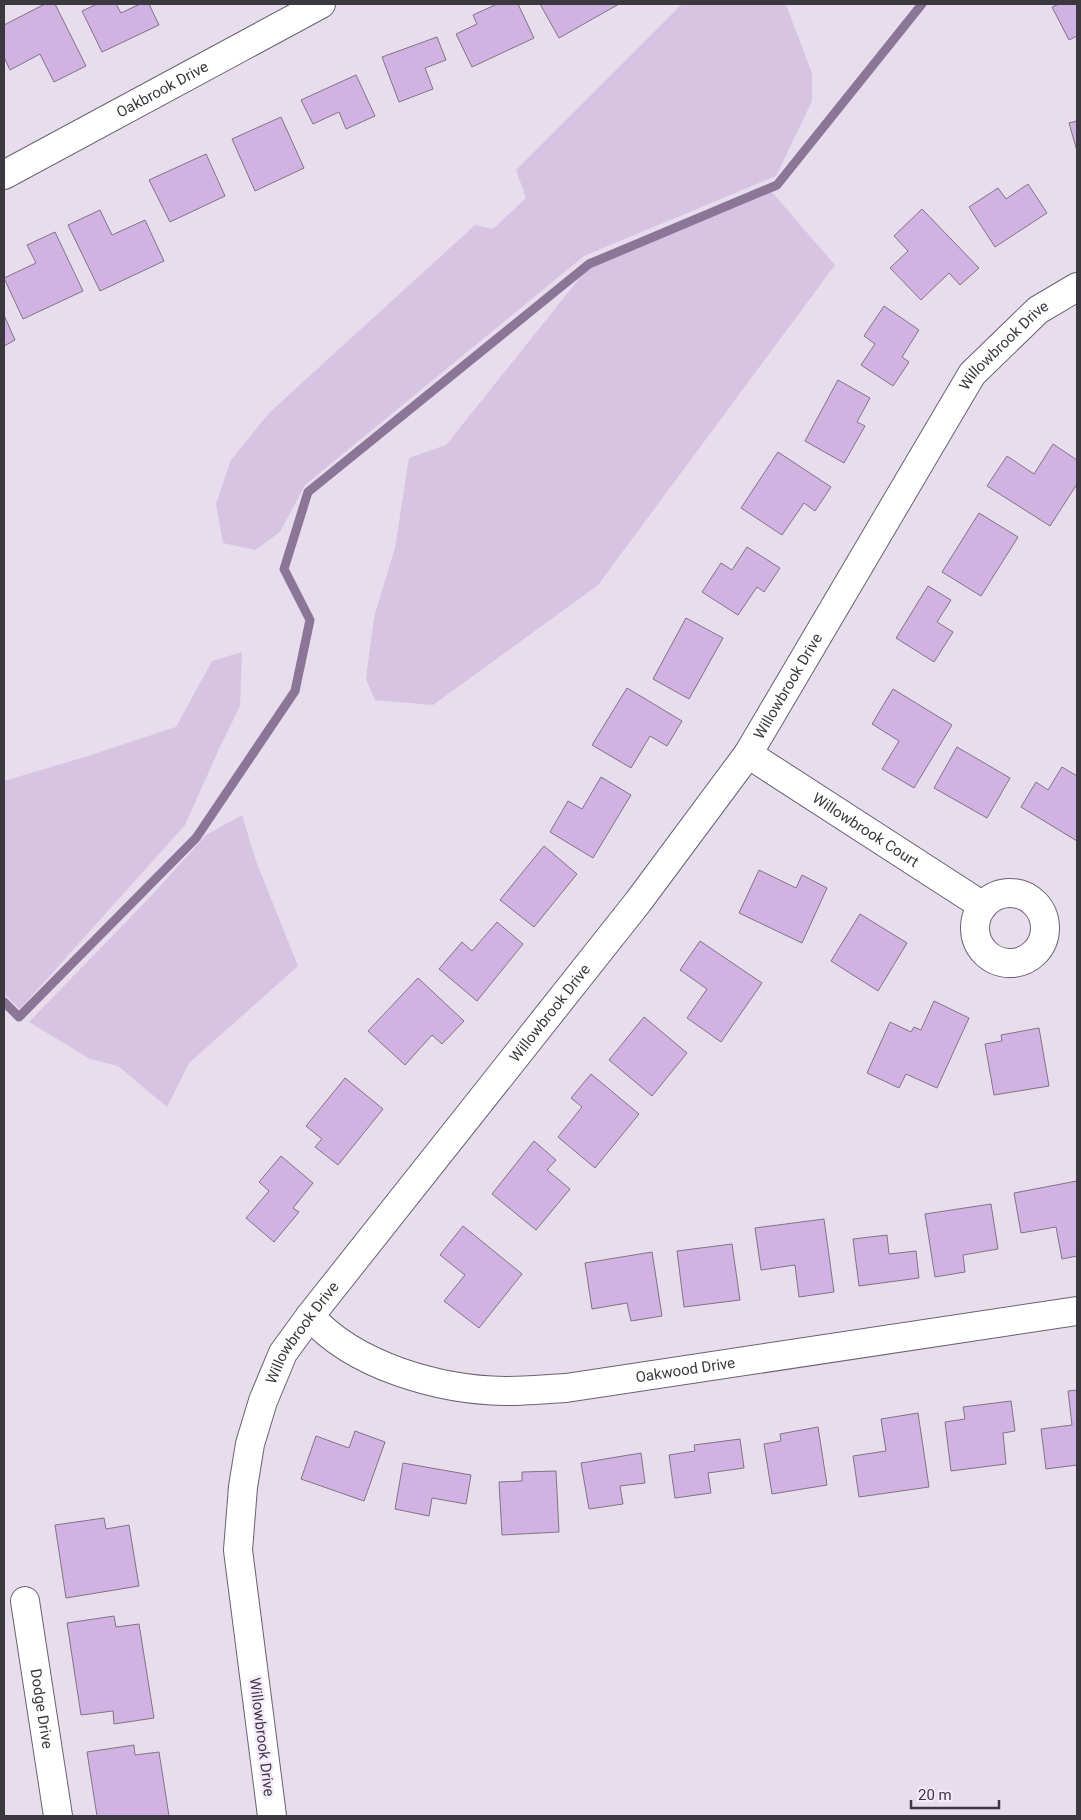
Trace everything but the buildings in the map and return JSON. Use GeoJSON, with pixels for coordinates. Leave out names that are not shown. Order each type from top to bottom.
{"type":"FeatureCollection","features":[{"type":"Feature","properties":{"kind":"street","name":"Oakbrook Drive"},"geometry":{"type":"LineString","coordinates":[[4,175],[321,4]]}},
{"type":"Feature","properties":{"kind":"street","name":"Willowbrook Drive"},"geometry":{"type":"LineString","coordinates":[[272,1816],[238,1550],[250,1444],[262,1401],[283,1353],[310,1316],[638,902],[748,754],[972,374],[1038,310],[1077,287]]}},
{"type":"Feature","properties":{"kind":"street","name":"Willowbrook Court"},"geometry":{"type":"LineString","coordinates":[[748,754],[983,906]]}},
{"type":"Feature","properties":{"kind":"street","name":"Oakwood Drive"},"geometry":{"type":"LineString","coordinates":[[310,1316],[324,1332],[347,1348],[384,1366],[440,1384],[503,1391],[566,1388],[1077,1311]]}},
{"type":"Feature","properties":{"kind":"street","name":"Dodge Drive"},"geometry":{"type":"LineString","coordinates":[[26,1601],[58,1816]]}},
{"type":"Feature","properties":{"kind":"shaded area"},"geometry":{"type":"Polygon","coordinates":[[[682,4],[786,5],[812,73],[812,101],[776,176],[584,256],[305,485],[280,532],[255,550],[223,543],[216,504],[231,460],[269,413],[475,225],[493,229],[526,198],[516,170],[682,4]]]}},
{"type":"Feature","properties":{"kind":"shaded area"},"geometry":{"type":"Polygon","coordinates":[[[770,190],[835,265],[598,585],[433,705],[375,700],[366,679],[374,617],[395,548],[409,458],[446,445],[586,270],[770,190]]]}},
{"type":"Feature","properties":{"kind":"shaded area"},"geometry":{"type":"Polygon","coordinates":[[[242,652],[240,706],[185,825],[20,1009],[4,994],[4,781],[176,727],[212,661],[242,652]]]}},
{"type":"Feature","properties":{"kind":"shaded area"},"geometry":{"type":"Polygon","coordinates":[[[242,815],[256,861],[298,966],[189,1063],[167,1107],[118,1066],[90,1059],[29,1022],[153,894],[206,835],[242,815]]]}},
{"type":"Feature","properties":{"kind":"waterway"},"geometry":{"type":"LineString","coordinates":[[4,1002],[19,1017],[196,838],[295,691],[310,620],[284,569],[308,492],[589,264],[777,185],[922,4]]}}]}
